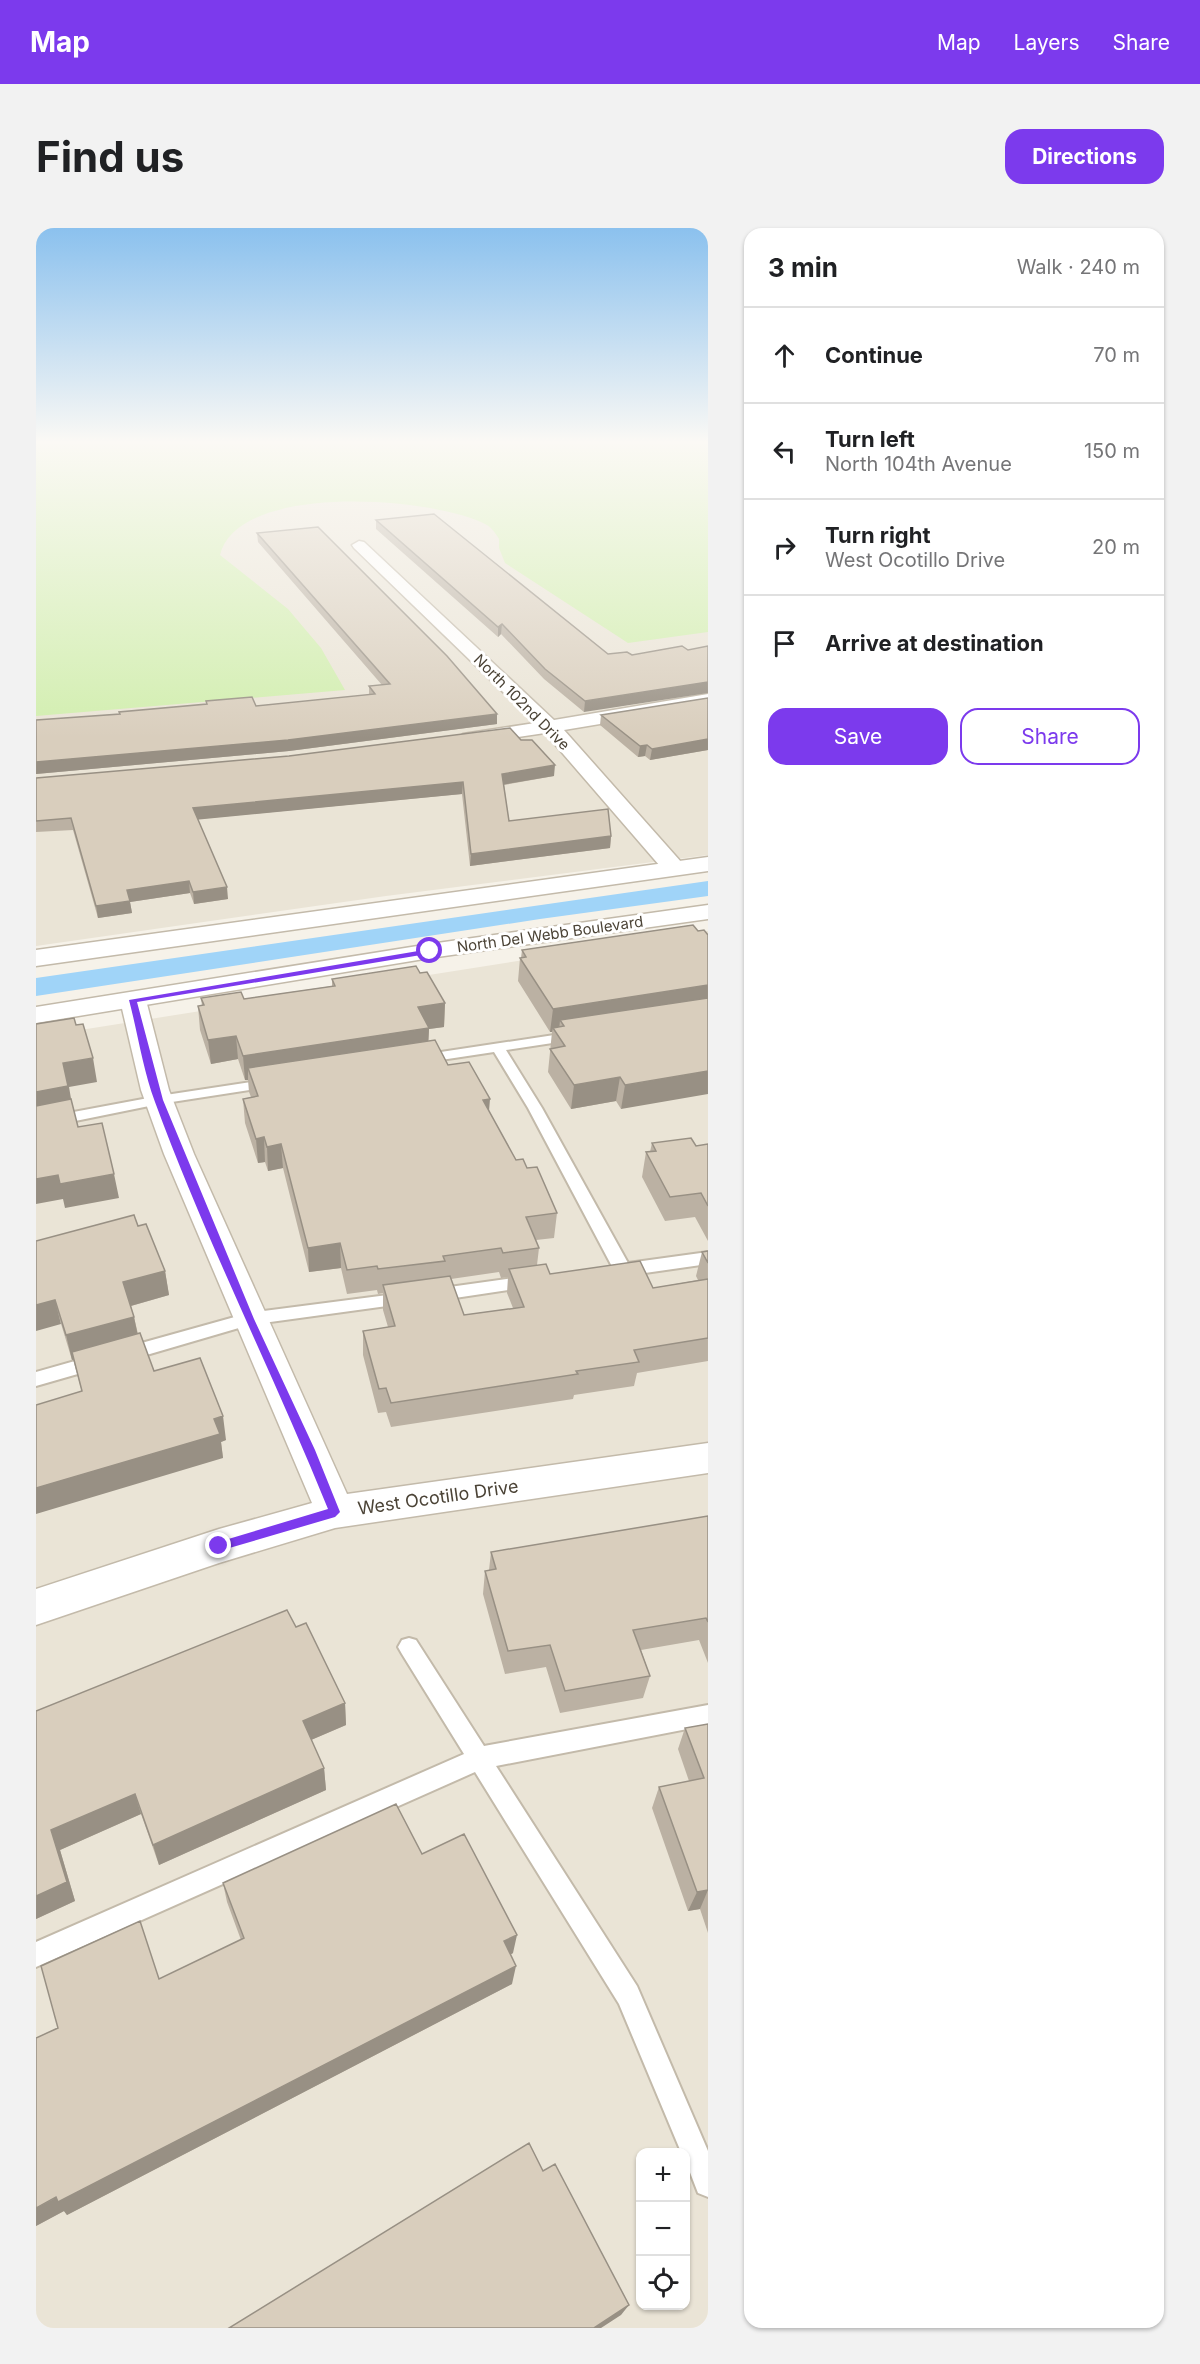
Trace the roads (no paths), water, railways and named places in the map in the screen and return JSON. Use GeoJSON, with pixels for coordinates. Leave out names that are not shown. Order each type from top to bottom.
{"type":"FeatureCollection","features":[{"type":"Feature","properties":{"kind":"street","name":"North 102nd Drive"},"geometry":{"type":"LineString","coordinates":[[359,545],[550,727],[674,868]]}},
{"type":"Feature","properties":{"kind":"street"},"geometry":{"type":"LineString","coordinates":[[455,740],[550,727],[708,700]]}},
{"type":"Feature","properties":{"kind":"street"},"geometry":{"type":"LineString","coordinates":[[36,958],[708,864]]}},
{"type":"Feature","properties":{"kind":"street","name":"North Del Webb Boulevard"},"geometry":{"type":"LineString","coordinates":[[36,1015],[430,951],[708,912]]}},
{"type":"Feature","properties":{"kind":"street"},"geometry":{"type":"LineString","coordinates":[[133,1000],[159,1100],[249,1319],[335,1512]]}},
{"type":"Feature","properties":{"kind":"street","name":"West Ocotillo Drive"},"geometry":{"type":"LineString","coordinates":[[36,1606],[208,1550],[335,1512],[708,1458]]}},
{"type":"Feature","properties":{"kind":"lane"},"geometry":{"type":"LineString","coordinates":[[404,1062],[591,1033]]}},
{"type":"Feature","properties":{"kind":"lane"},"geometry":{"type":"LineString","coordinates":[[498,1048],[535,1108],[624,1270]]}},
{"type":"Feature","properties":{"kind":"lane"},"geometry":{"type":"LineString","coordinates":[[36,1124],[159,1100],[287,1080]]}},
{"type":"Feature","properties":{"kind":"lane"},"geometry":{"type":"LineString","coordinates":[[601,1273],[708,1258]]}},
{"type":"Feature","properties":{"kind":"lane"},"geometry":{"type":"LineString","coordinates":[[36,1379],[249,1319],[542,1280]]}},
{"type":"Feature","properties":{"kind":"lane"},"geometry":{"type":"LineString","coordinates":[[409,1647],[628,1995],[708,2183]]}},
{"type":"Feature","properties":{"kind":"lane"},"geometry":{"type":"LineString","coordinates":[[36,1955],[480,1758],[708,1715]]}},
{"type":"Feature","properties":{"kind":"water"},"geometry":{"type":"Polygon","coordinates":[[[708,881],[708,896],[540,919],[36,996],[36,978],[708,881]]]}}]}
